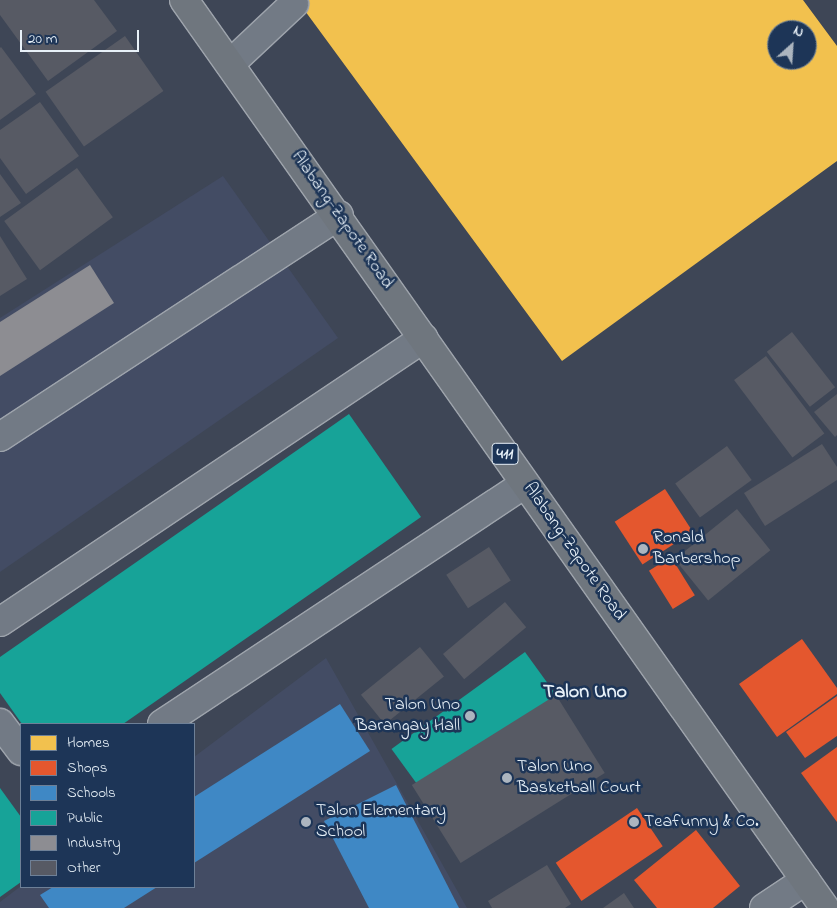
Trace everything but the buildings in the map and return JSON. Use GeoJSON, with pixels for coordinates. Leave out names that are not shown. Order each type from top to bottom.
{"type":"FeatureCollection","features":[{"type":"Feature","properties":{"kind":"highway","name":"Alabang-Zapote Road"},"geometry":{"type":"LineString","coordinates":[[184,0],[339,215],[525,484],[825,908]]}},
{"type":"Feature","properties":{"kind":"street"},"geometry":{"type":"LineString","coordinates":[[230,64],[294,4]]}},
{"type":"Feature","properties":{"kind":"street"},"geometry":{"type":"LineString","coordinates":[[0,437],[339,215]]}},
{"type":"Feature","properties":{"kind":"street"},"geometry":{"type":"LineString","coordinates":[[0,622],[424,338]]}},
{"type":"Feature","properties":{"kind":"street"},"geometry":{"type":"LineString","coordinates":[[164,723],[525,484]]}},
{"type":"Feature","properties":{"kind":"street"},"geometry":{"type":"LineString","coordinates":[[0,723],[20,750]]}},
{"type":"Feature","properties":{"kind":"street"},"geometry":{"type":"LineString","coordinates":[[764,908],[806,880]]}},
{"type":"Feature","properties":{"kind":"shaded area"},"geometry":{"type":"Polygon","coordinates":[[[223,176],[338,338],[0,572],[0,318],[223,176]]]}},
{"type":"Feature","properties":{"kind":"shaded area","name":"Talon Elementary School"},"geometry":{"type":"Polygon","coordinates":[[[326,658],[467,908],[0,908],[0,902],[20,887],[195,888],[195,756],[326,658]]]}},
{"type":"Feature","properties":{"kind":"place","name":"Ronald Barbershop"},"geometry":{"type":"Point","coordinates":[643,549]}},
{"type":"Feature","properties":{"kind":"place","name":"Talon Uno Barangay Hall"},"geometry":{"type":"Point","coordinates":[470,716]}},
{"type":"Feature","properties":{"kind":"place","name":"Talon Uno Basketball Court"},"geometry":{"type":"Point","coordinates":[507,778]}},
{"type":"Feature","properties":{"kind":"place","name":"Talon Elementary School"},"geometry":{"type":"Point","coordinates":[306,822]}},
{"type":"Feature","properties":{"kind":"place","name":"Teafunny & Co."},"geometry":{"type":"Point","coordinates":[634,822]}},
{"type":"Feature","properties":{"kind":"district","name":"Talon Uno"},"geometry":{"type":"Point","coordinates":[585,692]}}]}
